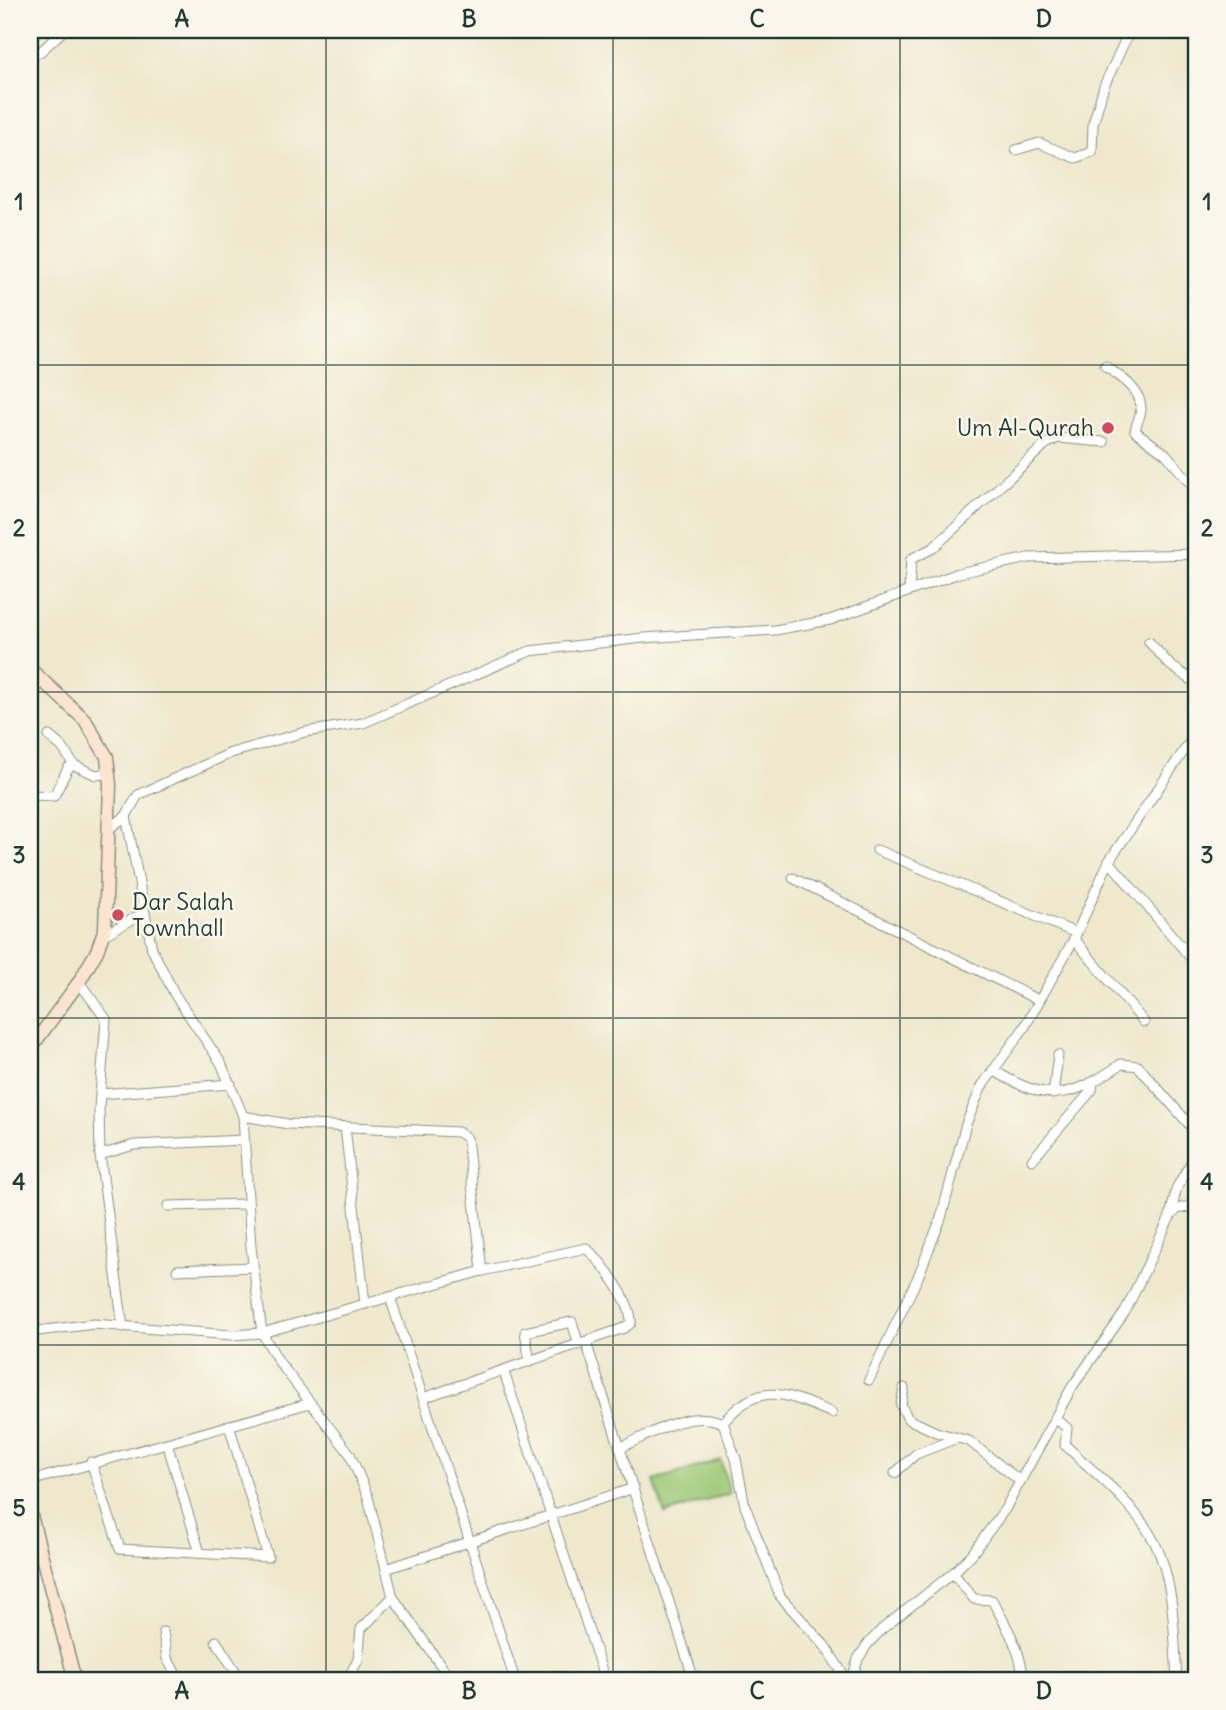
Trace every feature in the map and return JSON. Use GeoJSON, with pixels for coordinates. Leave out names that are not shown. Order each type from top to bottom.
{"type":"FeatureCollection","features":[{"type":"Feature","properties":{"kind":"street"},"geometry":{"type":"LineString","coordinates":[[30,52],[39,53],[64,30]]}},
{"type":"Feature","properties":{"kind":"street"},"geometry":{"type":"LineString","coordinates":[[1016,150],[1039,143],[1075,158],[1092,152],[1093,124],[1104,86],[1130,30]]}},
{"type":"Feature","properties":{"kind":"street"},"geometry":{"type":"LineString","coordinates":[[1105,366],[1126,380],[1136,392],[1142,412],[1135,431],[1166,454],[1196,490]]}},
{"type":"Feature","properties":{"kind":"street"},"geometry":{"type":"LineString","coordinates":[[909,592],[911,559],[933,548],[1046,444],[1058,438],[1104,442]]}},
{"type":"Feature","properties":{"kind":"street"},"geometry":{"type":"LineString","coordinates":[[110,828],[126,816],[138,795],[231,753],[305,732],[363,723],[530,651],[643,638],[775,630],[830,620],[959,573],[1028,558],[1196,554]]}},
{"type":"Feature","properties":{"kind":"street"},"geometry":{"type":"LineString","coordinates":[[1149,642],[1170,665],[1196,683]]}},
{"type":"Feature","properties":{"kind":"street"},"geometry":{"type":"LineString","coordinates":[[30,669],[85,720],[107,757],[110,828],[102,936],[79,982],[30,1049]]}},
{"type":"Feature","properties":{"kind":"street"},"geometry":{"type":"LineString","coordinates":[[30,701],[40,680]]}},
{"type":"Feature","properties":{"kind":"street"},"geometry":{"type":"LineString","coordinates":[[869,1380],[918,1277],[941,1218],[966,1124],[982,1086],[1024,1028],[1075,936],[1109,861],[1196,733]]}},
{"type":"Feature","properties":{"kind":"street"},"geometry":{"type":"LineString","coordinates":[[49,736],[62,747],[74,765],[96,775],[109,773]]}},
{"type":"Feature","properties":{"kind":"street"},"geometry":{"type":"LineString","coordinates":[[31,794],[54,796],[68,768],[74,765]]}},
{"type":"Feature","properties":{"kind":"street"},"geometry":{"type":"LineString","coordinates":[[126,816],[152,949],[161,971],[232,1084],[243,1116],[247,1203],[262,1333],[310,1403],[338,1437],[360,1472],[393,1597],[450,1680]]}},
{"type":"Feature","properties":{"kind":"street"},"geometry":{"type":"LineString","coordinates":[[877,849],[1075,936],[1144,1022]]}},
{"type":"Feature","properties":{"kind":"street"},"geometry":{"type":"LineString","coordinates":[[1109,861],[1196,964]]}},
{"type":"Feature","properties":{"kind":"street"},"geometry":{"type":"LineString","coordinates":[[793,878],[1038,1000]]}},
{"type":"Feature","properties":{"kind":"street"},"geometry":{"type":"LineString","coordinates":[[102,936],[144,913]]}},
{"type":"Feature","properties":{"kind":"street"},"geometry":{"type":"LineString","coordinates":[[79,982],[106,1019],[100,1094],[100,1155],[123,1327]]}},
{"type":"Feature","properties":{"kind":"street"},"geometry":{"type":"LineString","coordinates":[[1053,1094],[1058,1055]]}},
{"type":"Feature","properties":{"kind":"street"},"geometry":{"type":"LineString","coordinates":[[993,1070],[1015,1083],[1047,1095],[1093,1083],[1121,1064],[1138,1066],[1196,1132]]}},
{"type":"Feature","properties":{"kind":"street"},"geometry":{"type":"LineString","coordinates":[[1032,1160],[1092,1090],[1093,1083]]}},
{"type":"Feature","properties":{"kind":"street"},"geometry":{"type":"LineString","coordinates":[[100,1094],[232,1084]]}},
{"type":"Feature","properties":{"kind":"street"},"geometry":{"type":"LineString","coordinates":[[243,1116],[288,1124],[458,1132],[467,1138],[482,1271]]}},
{"type":"Feature","properties":{"kind":"street"},"geometry":{"type":"LineString","coordinates":[[345,1127],[365,1304]]}},
{"type":"Feature","properties":{"kind":"street"},"geometry":{"type":"LineString","coordinates":[[100,1155],[134,1145],[244,1140]]}},
{"type":"Feature","properties":{"kind":"street"},"geometry":{"type":"LineString","coordinates":[[849,1680],[858,1659],[882,1629],[953,1573],[988,1531],[1020,1481],[1072,1387],[1125,1312],[1170,1217],[1177,1186],[1196,1154]]}},
{"type":"Feature","properties":{"kind":"street"},"geometry":{"type":"LineString","coordinates":[[169,1206],[247,1203]]}},
{"type":"Feature","properties":{"kind":"street"},"geometry":{"type":"LineString","coordinates":[[1170,1217],[1177,1209],[1196,1205]]}},
{"type":"Feature","properties":{"kind":"street"},"geometry":{"type":"LineString","coordinates":[[30,1332],[94,1324],[231,1335],[262,1333],[482,1271],[586,1248],[612,1279],[631,1315],[631,1323],[624,1328],[424,1398]]}},
{"type":"Feature","properties":{"kind":"street"},"geometry":{"type":"LineString","coordinates":[[177,1270],[253,1267]]}},
{"type":"Feature","properties":{"kind":"street"},"geometry":{"type":"LineString","coordinates":[[390,1297],[515,1680]]}},
{"type":"Feature","properties":{"kind":"street"},"geometry":{"type":"LineString","coordinates":[[530,1362],[525,1332],[572,1322],[583,1344],[634,1489],[694,1680]]}},
{"type":"Feature","properties":{"kind":"street"},"geometry":{"type":"LineString","coordinates":[[504,1372],[605,1680]]}},
{"type":"Feature","properties":{"kind":"street"},"geometry":{"type":"LineString","coordinates":[[904,1388],[901,1405],[903,1414],[918,1424],[969,1441],[1020,1481]]}},
{"type":"Feature","properties":{"kind":"street"},"geometry":{"type":"LineString","coordinates":[[723,1423],[745,1401],[786,1394],[832,1413]]}},
{"type":"Feature","properties":{"kind":"street"},"geometry":{"type":"LineString","coordinates":[[30,1481],[310,1403]]}},
{"type":"Feature","properties":{"kind":"street"},"geometry":{"type":"LineString","coordinates":[[1055,1418],[1067,1428],[1065,1445],[1131,1508],[1155,1544],[1169,1591],[1177,1680]]}},
{"type":"Feature","properties":{"kind":"street"},"geometry":{"type":"LineString","coordinates":[[620,1448],[679,1422],[708,1419],[723,1423]]}},
{"type":"Feature","properties":{"kind":"street"},"geometry":{"type":"LineString","coordinates":[[723,1423],[736,1459],[745,1506],[780,1596],[825,1646],[849,1680]]}},
{"type":"Feature","properties":{"kind":"street"},"geometry":{"type":"LineString","coordinates":[[91,1462],[120,1549],[268,1557],[229,1425]]}},
{"type":"Feature","properties":{"kind":"street"},"geometry":{"type":"LineString","coordinates":[[895,1473],[916,1454],[957,1438]]}},
{"type":"Feature","properties":{"kind":"street"},"geometry":{"type":"LineString","coordinates":[[167,1443],[200,1553]]}},
{"type":"Feature","properties":{"kind":"street"},"geometry":{"type":"LineString","coordinates":[[386,1569],[551,1513],[634,1489]]}},
{"type":"Feature","properties":{"kind":"street"},"geometry":{"type":"LineString","coordinates":[[30,1512],[35,1551],[75,1680]]}},
{"type":"Feature","properties":{"kind":"street"},"geometry":{"type":"LineString","coordinates":[[953,1573],[974,1599],[992,1600],[1015,1642],[1023,1666],[1023,1680]]}},
{"type":"Feature","properties":{"kind":"street"},"geometry":{"type":"LineString","coordinates":[[347,1680],[358,1660],[360,1629],[393,1597]]}},
{"type":"Feature","properties":{"kind":"street"},"geometry":{"type":"LineString","coordinates":[[163,1632],[167,1658],[178,1680]]}},
{"type":"Feature","properties":{"kind":"street"},"geometry":{"type":"LineString","coordinates":[[216,1642],[242,1680]]}},
{"type":"Feature","properties":{"kind":"green space"},"geometry":{"type":"Polygon","coordinates":[[[720,1460],[731,1493],[665,1514],[654,1481],[720,1460]]]}},
{"type":"Feature","properties":{"kind":"place","name":"Um Al-Qurah"},"geometry":{"type":"Point","coordinates":[1108,428]}},
{"type":"Feature","properties":{"kind":"place","name":"Dar Salah Townhall"},"geometry":{"type":"Point","coordinates":[118,915]}}]}
